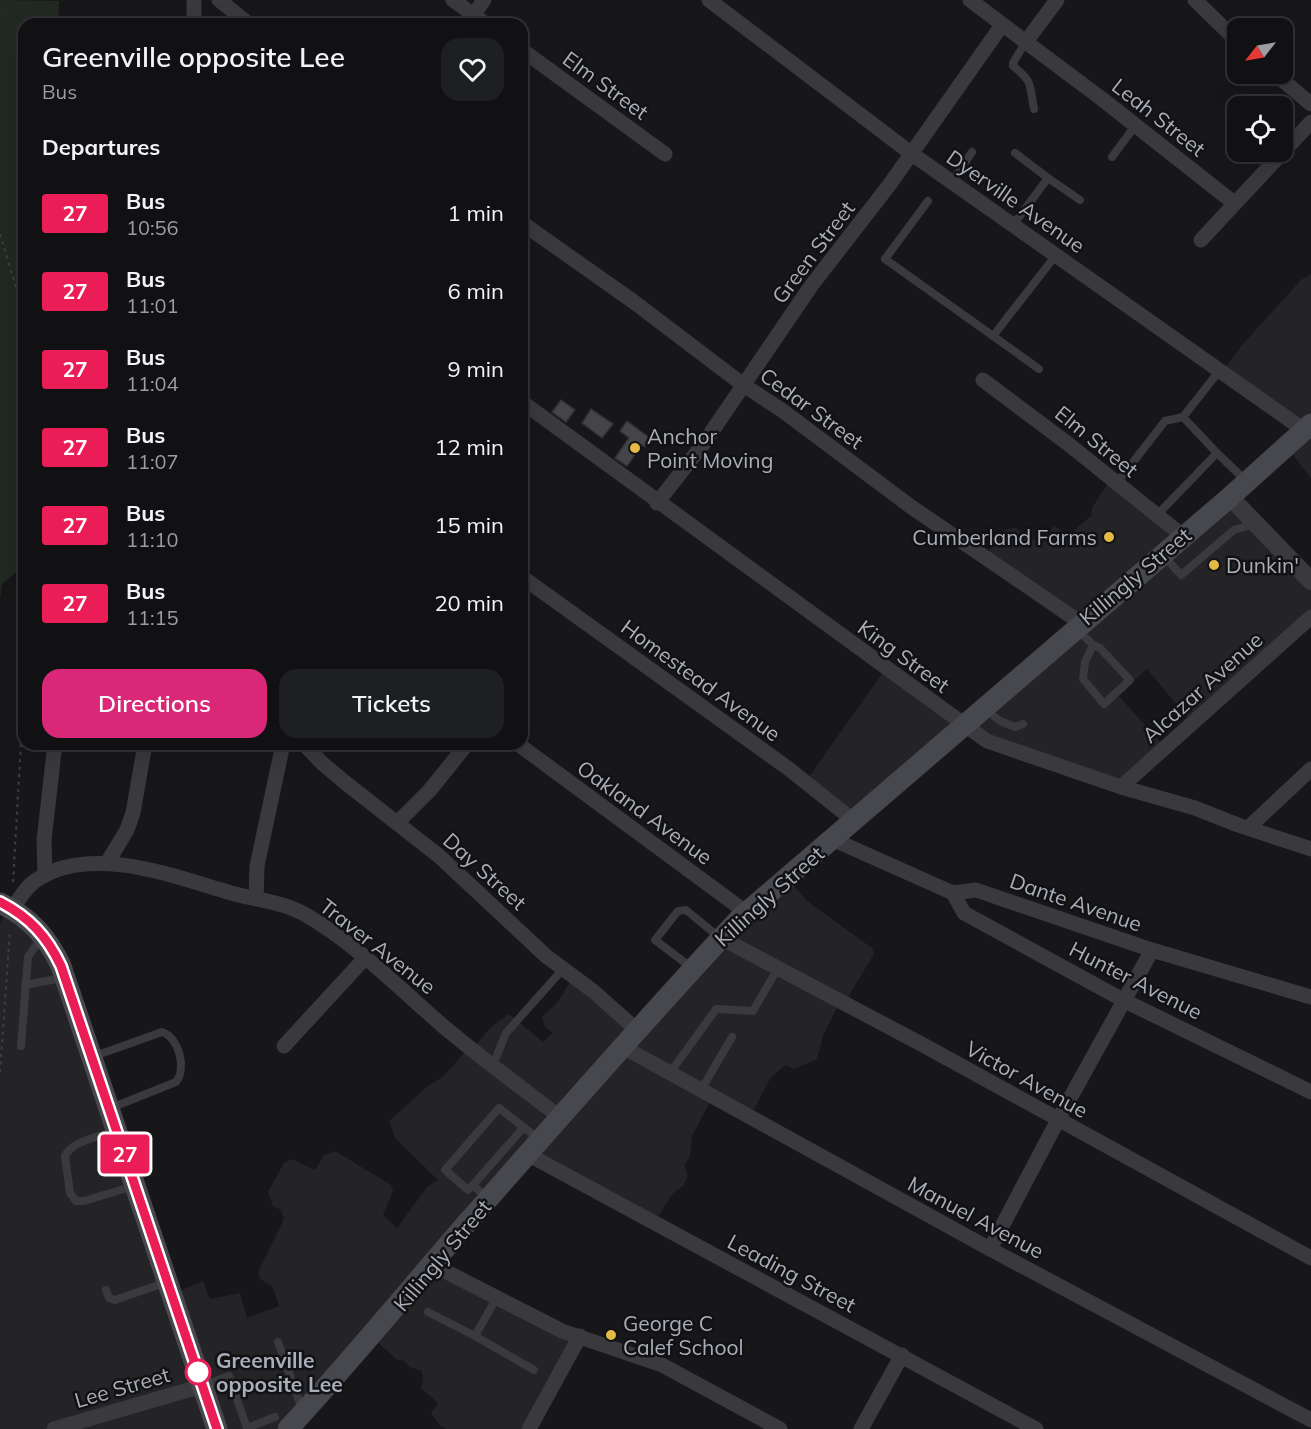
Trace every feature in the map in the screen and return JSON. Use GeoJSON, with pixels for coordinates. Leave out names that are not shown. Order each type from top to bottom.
{"type":"FeatureCollection","features":[{"type":"Feature","properties":{"kind":"main road","name":"Killingly Street"},"geometry":{"type":"LineString","coordinates":[[281,1423],[303,1413],[721,938],[853,820],[1230,497],[1308,427]]}},
{"type":"Feature","properties":{"kind":"main road"},"geometry":{"type":"LineString","coordinates":[[6,906],[43,934],[52,946],[110,1108],[202,1386],[219,1427]]}},
{"type":"Feature","properties":{"kind":"street"},"geometry":{"type":"LineString","coordinates":[[194,0],[194,18]]}},
{"type":"Feature","properties":{"kind":"street"},"geometry":{"type":"LineString","coordinates":[[219,0],[242,18]]}},
{"type":"Feature","properties":{"kind":"street"},"geometry":{"type":"LineString","coordinates":[[453,0],[473,18]]}},
{"type":"Feature","properties":{"kind":"street"},"geometry":{"type":"LineString","coordinates":[[477,18],[484,0]]}},
{"type":"Feature","properties":{"kind":"street","name":"Dyerville Avenue"},"geometry":{"type":"LineString","coordinates":[[709,0],[912,154],[1220,370],[1308,427]]}},
{"type":"Feature","properties":{"kind":"street","name":"Leah Street"},"geometry":{"type":"LineString","coordinates":[[970,0],[1234,203]]}},
{"type":"Feature","properties":{"kind":"street"},"geometry":{"type":"LineString","coordinates":[[1025,43],[1057,0]]}},
{"type":"Feature","properties":{"kind":"street"},"geometry":{"type":"LineString","coordinates":[[1195,0],[1227,31]]}},
{"type":"Feature","properties":{"kind":"street","name":"Green Street"},"geometry":{"type":"LineString","coordinates":[[657,503],[704,442],[811,286],[912,154],[1002,25]]}},
{"type":"Feature","properties":{"kind":"street","name":"Elm Street"},"geometry":{"type":"LineString","coordinates":[[528,54],[665,154]]}},
{"type":"Feature","properties":{"kind":"street"},"geometry":{"type":"LineString","coordinates":[[1287,84],[1311,104]]}},
{"type":"Feature","properties":{"kind":"street"},"geometry":{"type":"LineString","coordinates":[[1201,240],[1311,122]]}},
{"type":"Feature","properties":{"kind":"street","name":"Cedar Street"},"geometry":{"type":"LineString","coordinates":[[528,228],[1078,625]]}},
{"type":"Feature","properties":{"kind":"street","name":"Elm Street"},"geometry":{"type":"LineString","coordinates":[[983,380],[1067,442],[1183,536]]}},
{"type":"Feature","properties":{"kind":"street","name":"King Street"},"geometry":{"type":"LineString","coordinates":[[528,406],[657,503],[963,726],[987,741],[1121,787],[1195,808],[1311,849]]}},
{"type":"Feature","properties":{"kind":"street"},"geometry":{"type":"LineString","coordinates":[[1230,497],[1311,581]]}},
{"type":"Feature","properties":{"kind":"street","name":"Homestead Avenue"},"geometry":{"type":"LineString","coordinates":[[528,581],[772,757],[853,820]]}},
{"type":"Feature","properties":{"kind":"street","name":"Alcazar Avenue"},"geometry":{"type":"LineString","coordinates":[[1121,787],[1311,617]]}},
{"type":"Feature","properties":{"kind":"street"},"geometry":{"type":"LineString","coordinates":[[45,875],[44,840],[54,750]]}},
{"type":"Feature","properties":{"kind":"street"},"geometry":{"type":"LineString","coordinates":[[107,863],[127,830],[134,813],[144,750]]}},
{"type":"Feature","properties":{"kind":"street"},"geometry":{"type":"LineString","coordinates":[[256,899],[257,866],[283,750]]}},
{"type":"Feature","properties":{"kind":"street","name":"Day Street"},"geometry":{"type":"LineString","coordinates":[[310,750],[322,763],[439,856],[546,956],[638,1031]]}},
{"type":"Feature","properties":{"kind":"street"},"geometry":{"type":"LineString","coordinates":[[398,823],[430,790],[462,750]]}},
{"type":"Feature","properties":{"kind":"street","name":"Oakland Avenue"},"geometry":{"type":"LineString","coordinates":[[526,750],[747,913]]}},
{"type":"Feature","properties":{"kind":"street"},"geometry":{"type":"LineString","coordinates":[[1248,828],[1311,770]]}},
{"type":"Feature","properties":{"kind":"street","name":"Dante Avenue"},"geometry":{"type":"LineString","coordinates":[[832,839],[953,893],[976,890],[1152,950],[1311,997]]}},
{"type":"Feature","properties":{"kind":"street","name":"Traver Avenue"},"geometry":{"type":"LineString","coordinates":[[6,906],[45,875],[88,864],[107,863],[128,864],[282,904],[304,914],[364,958],[561,1118]]}},
{"type":"Feature","properties":{"kind":"street","name":"Hunter Avenue"},"geometry":{"type":"LineString","coordinates":[[953,893],[964,913],[1125,1001],[1311,1092]]}},
{"type":"Feature","properties":{"kind":"street","name":"Victor Avenue"},"geometry":{"type":"LineString","coordinates":[[721,938],[1311,1258]]}},
{"type":"Feature","properties":{"kind":"street"},"geometry":{"type":"LineString","coordinates":[[990,1249],[1058,1119],[1152,950]]}},
{"type":"Feature","properties":{"kind":"street"},"geometry":{"type":"LineString","coordinates":[[284,1046],[364,958]]}},
{"type":"Feature","properties":{"kind":"street","name":"Manuel Avenue"},"geometry":{"type":"LineString","coordinates":[[623,1047],[990,1249],[1311,1420]]}},
{"type":"Feature","properties":{"kind":"street","name":"Leading Street"},"geometry":{"type":"LineString","coordinates":[[535,1148],[1036,1429]]}},
{"type":"Feature","properties":{"kind":"street"},"geometry":{"type":"LineString","coordinates":[[434,1265],[562,1331],[662,1365],[780,1429]]}},
{"type":"Feature","properties":{"kind":"street"},"geometry":{"type":"LineString","coordinates":[[530,1429],[580,1336]]}},
{"type":"Feature","properties":{"kind":"street"},"geometry":{"type":"LineString","coordinates":[[861,1429],[902,1355]]}},
{"type":"Feature","properties":{"kind":"street","name":"Lee Street"},"geometry":{"type":"LineString","coordinates":[[54,1429],[202,1386]]}},
{"type":"Feature","properties":{"kind":"lane"},"geometry":{"type":"LineString","coordinates":[[1025,43],[1013,66],[1028,78],[1034,109]]}},
{"type":"Feature","properties":{"kind":"lane"},"geometry":{"type":"LineString","coordinates":[[1112,157],[1136,126]]}},
{"type":"Feature","properties":{"kind":"lane"},"geometry":{"type":"LineString","coordinates":[[952,182],[972,152]]}},
{"type":"Feature","properties":{"kind":"lane"},"geometry":{"type":"LineString","coordinates":[[1014,153],[1080,200]]}},
{"type":"Feature","properties":{"kind":"lane"},"geometry":{"type":"LineString","coordinates":[[1013,225],[1048,178]]}},
{"type":"Feature","properties":{"kind":"lane"},"geometry":{"type":"LineString","coordinates":[[928,201],[885,259],[1039,369]]}},
{"type":"Feature","properties":{"kind":"lane"},"geometry":{"type":"LineString","coordinates":[[993,336],[1056,255]]}},
{"type":"Feature","properties":{"kind":"lane"},"geometry":{"type":"LineString","coordinates":[[1116,484],[1165,421],[1183,417],[1220,370]]}},
{"type":"Feature","properties":{"kind":"lane"},"geometry":{"type":"LineString","coordinates":[[1183,417],[1246,482]]}},
{"type":"Feature","properties":{"kind":"lane"},"geometry":{"type":"LineString","coordinates":[[1157,515],[1217,453]]}},
{"type":"Feature","properties":{"kind":"lane"},"geometry":{"type":"LineString","coordinates":[[1162,554],[1181,575],[1234,530],[1255,523]]}},
{"type":"Feature","properties":{"kind":"lane"},"geometry":{"type":"LineString","coordinates":[[1078,625],[1093,645],[1100,648],[1130,680],[1104,704],[1083,678],[1085,662],[1093,645]]}},
{"type":"Feature","properties":{"kind":"lane"},"geometry":{"type":"LineString","coordinates":[[983,708],[1000,721],[1015,726],[1023,724]]}},
{"type":"Feature","properties":{"kind":"lane"},"geometry":{"type":"LineString","coordinates":[[693,969],[655,940],[678,911],[686,910],[721,938]]}},
{"type":"Feature","properties":{"kind":"lane"},"geometry":{"type":"LineString","coordinates":[[21,1046],[28,957],[43,934]]}},
{"type":"Feature","properties":{"kind":"lane"},"geometry":{"type":"LineString","coordinates":[[670,1073],[716,1009],[753,1011],[778,968]]}},
{"type":"Feature","properties":{"kind":"lane"},"geometry":{"type":"LineString","coordinates":[[493,1065],[506,1033],[563,969]]}},
{"type":"Feature","properties":{"kind":"lane"},"geometry":{"type":"LineString","coordinates":[[26,986],[65,978]]}},
{"type":"Feature","properties":{"kind":"lane"},"geometry":{"type":"LineString","coordinates":[[92,1057],[162,1032],[169,1034],[174,1041],[182,1068],[181,1077],[176,1082],[110,1108]]}},
{"type":"Feature","properties":{"kind":"lane"},"geometry":{"type":"LineString","coordinates":[[701,1090],[732,1037]]}},
{"type":"Feature","properties":{"kind":"lane"},"geometry":{"type":"LineString","coordinates":[[524,1127],[468,1190],[445,1170],[499,1108],[524,1127],[535,1148]]}},
{"type":"Feature","properties":{"kind":"lane"},"geometry":{"type":"LineString","coordinates":[[117,1131],[67,1151],[65,1156],[70,1193],[76,1201],[84,1202],[136,1185]]}},
{"type":"Feature","properties":{"kind":"lane"},"geometry":{"type":"LineString","coordinates":[[472,1185],[489,1200]]}},
{"type":"Feature","properties":{"kind":"lane"},"geometry":{"type":"LineString","coordinates":[[106,1290],[109,1298],[115,1300],[168,1281]]}},
{"type":"Feature","properties":{"kind":"lane"},"geometry":{"type":"LineString","coordinates":[[475,1336],[497,1296]]}},
{"type":"Feature","properties":{"kind":"lane"},"geometry":{"type":"LineString","coordinates":[[428,1312],[534,1370]]}},
{"type":"Feature","properties":{"kind":"lane"},"geometry":{"type":"LineString","coordinates":[[278,1342],[303,1413]]}},
{"type":"Feature","properties":{"kind":"lane"},"geometry":{"type":"LineString","coordinates":[[202,1386],[229,1376],[247,1428],[281,1423]]}},
{"type":"Feature","properties":{"kind":"path"},"geometry":{"type":"LineString","coordinates":[[0,234],[18,294]]}},
{"type":"Feature","properties":{"kind":"path"},"geometry":{"type":"LineString","coordinates":[[0,1072],[8,944],[6,906],[19,750]]}},
{"type":"Feature","properties":{"kind":"shaded area"},"geometry":{"type":"Polygon","coordinates":[[[0,0],[59,1],[58,18],[18,18],[18,571],[2,584],[0,599],[0,0]]]}},
{"type":"Feature","properties":{"kind":"shaded area"},"geometry":{"type":"Polygon","coordinates":[[[1311,274],[1311,478],[1286,446],[1301,430],[1224,370],[1242,345],[1301,280],[1311,274]]]}},
{"type":"Feature","properties":{"kind":"shaded area"},"geometry":{"type":"Polygon","coordinates":[[[1112,477],[1186,531],[1222,502],[1311,583],[1311,615],[1193,724],[1147,669],[1118,695],[1166,749],[1122,787],[985,741],[970,718],[1076,625],[984,557],[1004,530],[1016,528],[1022,534],[1042,544],[1054,526],[1069,535],[1091,516],[1092,508],[1112,477]]]}},
{"type":"Feature","properties":{"kind":"shaded area"},"geometry":{"type":"Polygon","coordinates":[[[885,670],[957,723],[852,819],[806,781],[885,670]]]}},
{"type":"Feature","properties":{"kind":"shaded area"},"geometry":{"type":"Polygon","coordinates":[[[788,879],[807,901],[872,948],[874,954],[845,1002],[838,1005],[823,1036],[817,1059],[794,1069],[786,1065],[771,1077],[750,1117],[711,1100],[692,1136],[690,1156],[684,1165],[688,1176],[683,1186],[672,1194],[655,1222],[532,1157],[437,1259],[574,1335],[531,1429],[447,1429],[440,1426],[431,1413],[438,1403],[421,1388],[422,1371],[410,1367],[405,1361],[396,1359],[373,1338],[285,1429],[0,1429],[0,924],[10,903],[47,928],[180,1291],[203,1281],[210,1299],[240,1293],[247,1318],[279,1306],[272,1286],[260,1279],[258,1272],[284,1219],[281,1210],[273,1206],[268,1192],[284,1163],[292,1159],[315,1170],[324,1155],[335,1151],[391,1185],[393,1191],[383,1215],[397,1228],[427,1187],[438,1180],[396,1139],[389,1121],[428,1086],[443,1077],[469,1047],[475,1046],[491,1027],[509,1014],[543,1042],[553,1033],[545,1027],[542,1017],[557,1003],[572,979],[633,1029],[788,879]]]}},
{"type":"Feature","properties":{"kind":"building"},"geometry":{"type":"Polygon","coordinates":[[[561,400],[575,410],[566,422],[552,412],[561,400]]]}},
{"type":"Feature","properties":{"kind":"building"},"geometry":{"type":"Polygon","coordinates":[[[591,409],[613,424],[602,438],[582,423],[591,409]]]}},
{"type":"Feature","properties":{"kind":"building"},"geometry":{"type":"Polygon","coordinates":[[[627,421],[651,439],[645,447],[642,445],[627,466],[615,458],[629,438],[620,431],[627,421]]]}},
{"type":"Feature","properties":{"kind":"bus line","name":"27"},"geometry":{"type":"LineString","coordinates":[[0,902],[27,919],[43,934],[52,946],[61,966],[217,1429]]}},
{"type":"Feature","properties":{"kind":"place","name":"Anchor Point Moving"},"geometry":{"type":"Point","coordinates":[635,448]}},
{"type":"Feature","properties":{"kind":"place","name":"Cumberland Farms"},"geometry":{"type":"Point","coordinates":[1109,537]}},
{"type":"Feature","properties":{"kind":"place","name":"Dunkin'"},"geometry":{"type":"Point","coordinates":[1214,565]}},
{"type":"Feature","properties":{"kind":"place","name":"George C Calef School"},"geometry":{"type":"Point","coordinates":[611,1335]}},
{"type":"Feature","properties":{"kind":"place","name":"Greenville opposite Lee"},"geometry":{"type":"Point","coordinates":[198,1372]}}]}
